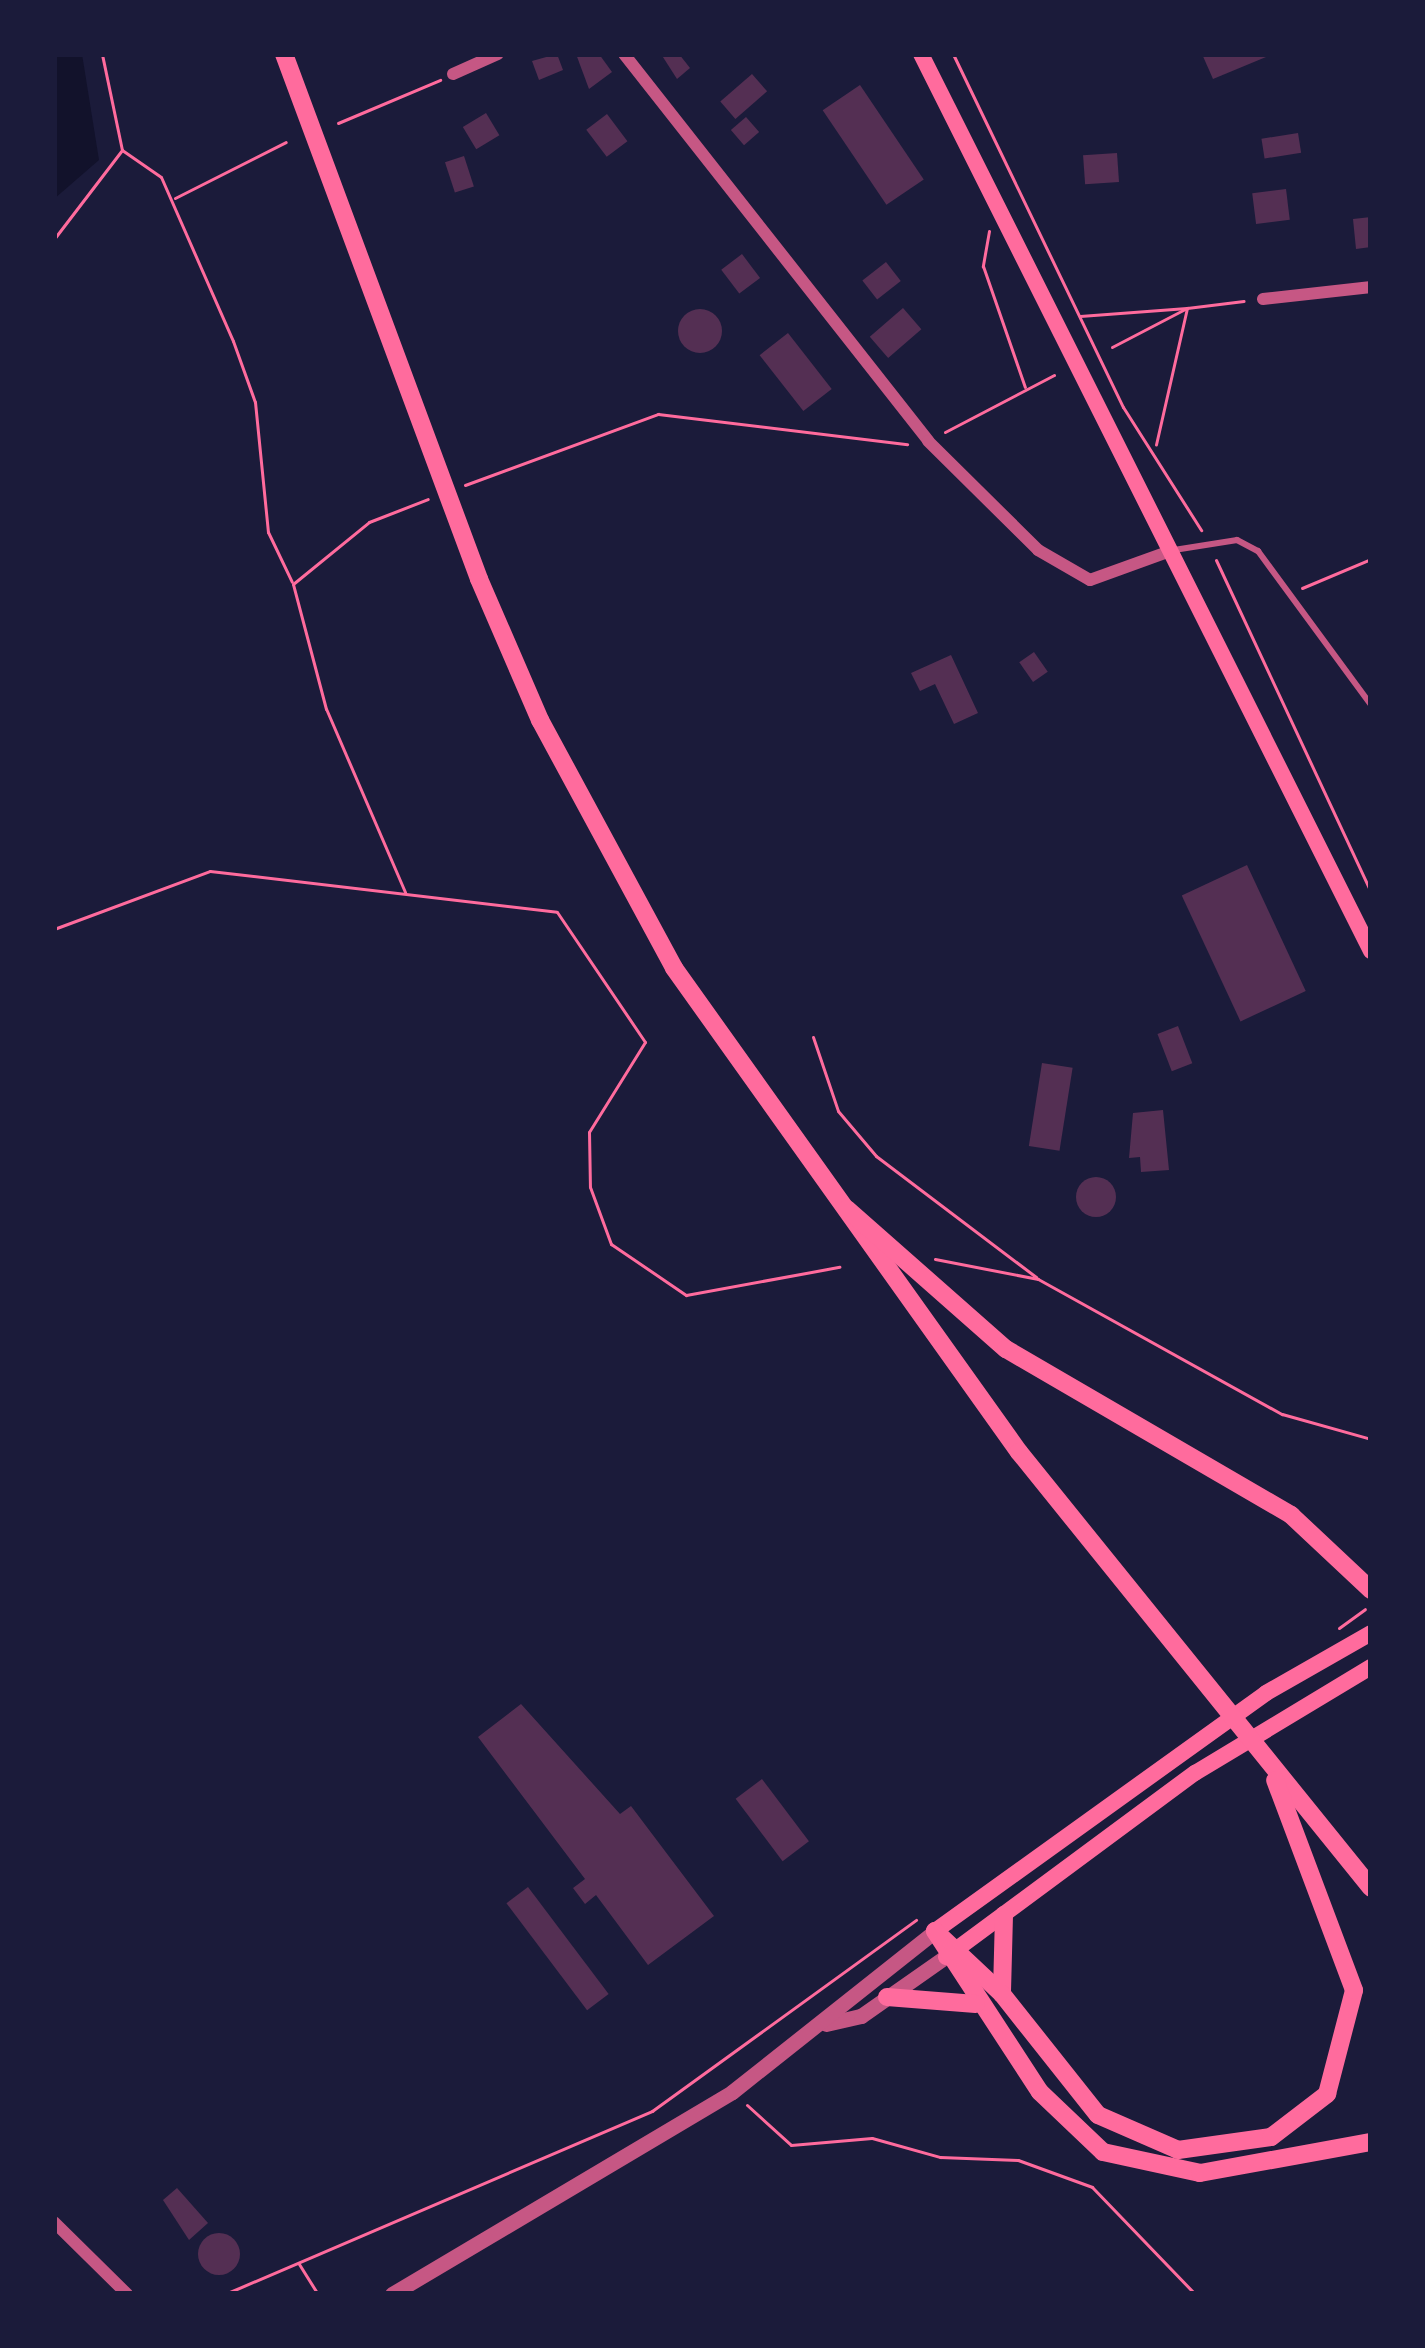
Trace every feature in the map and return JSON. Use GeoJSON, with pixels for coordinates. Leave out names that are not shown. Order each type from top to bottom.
{"type":"FeatureCollection","features":[{"type":"Feature","properties":{"kind":"highway"},"geometry":{"type":"LineString","coordinates":[[284,54],[540,720],[674,968],[813,1177],[1371,1888]]}},
{"type":"Feature","properties":{"kind":"highway"},"geometry":{"type":"LineString","coordinates":[[813,1177],[1006,1349],[1292,1515],[1371,1590]]}},
{"type":"Feature","properties":{"kind":"highway"},"geometry":{"type":"LineString","coordinates":[[935,1931],[952,1952],[1003,1994],[1078,2098],[1148,2144],[1214,2152],[1304,2116],[1344,2060],[1354,1990],[1266,1759]]}},
{"type":"Feature","properties":{"kind":"highway"},"geometry":{"type":"LineString","coordinates":[[1003,1994],[1004,1916]]}},
{"type":"Feature","properties":{"kind":"highway"},"geometry":{"type":"LineString","coordinates":[[952,1952],[978,2005],[1070,2125],[1126,2162],[1200,2173],[1371,2142]]}},
{"type":"Feature","properties":{"kind":"highway"},"geometry":{"type":"LineString","coordinates":[[886,1997],[978,2005]]}},
{"type":"Feature","properties":{"kind":"main road"},"geometry":{"type":"LineString","coordinates":[[921,54],[1371,951]]}},
{"type":"Feature","properties":{"kind":"main road"},"geometry":{"type":"LineString","coordinates":[[935,1931],[1266,1693],[1371,1633]]}},
{"type":"Feature","properties":{"kind":"main road"},"geometry":{"type":"LineString","coordinates":[[952,1952],[1195,1773],[1284,1714],[1371,1667]]}},
{"type":"Feature","properties":{"kind":"street"},"geometry":{"type":"LineString","coordinates":[[453,74],[498,54]]}},
{"type":"Feature","properties":{"kind":"street"},"geometry":{"type":"LineString","coordinates":[[624,54],[928,441],[1068,575],[1107,578],[1170,551]]}},
{"type":"Feature","properties":{"kind":"street"},"geometry":{"type":"LineString","coordinates":[[1262,299],[1371,287]]}},
{"type":"Feature","properties":{"kind":"street"},"geometry":{"type":"LineString","coordinates":[[826,2024],[845,1995],[935,1931]]}},
{"type":"Feature","properties":{"kind":"street"},"geometry":{"type":"LineString","coordinates":[[392,2294],[732,2092],[826,2024],[886,1997],[952,1952]]}},
{"type":"Feature","properties":{"kind":"street"},"geometry":{"type":"LineString","coordinates":[[54,2222],[127,2294]]}},
{"type":"Feature","properties":{"kind":"lane"},"geometry":{"type":"LineString","coordinates":[[1170,551],[1207,540],[1258,550],[1294,590],[1371,705]]}},
{"type":"Feature","properties":{"kind":"path"},"geometry":{"type":"LineString","coordinates":[[102,54],[122,150],[173,200],[255,402],[268,532],[293,584],[326,710],[405,892]]}},
{"type":"Feature","properties":{"kind":"path"},"geometry":{"type":"LineString","coordinates":[[953,54],[1078,316],[1207,540],[1371,892]]}},
{"type":"Feature","properties":{"kind":"path"},"geometry":{"type":"LineString","coordinates":[[338,122],[453,74]]}},
{"type":"Feature","properties":{"kind":"path"},"geometry":{"type":"LineString","coordinates":[[173,200],[286,142]]}},
{"type":"Feature","properties":{"kind":"path"},"geometry":{"type":"LineString","coordinates":[[54,239],[122,150]]}},
{"type":"Feature","properties":{"kind":"path"},"geometry":{"type":"LineString","coordinates":[[998,206],[983,266],[1026,388]]}},
{"type":"Feature","properties":{"kind":"path"},"geometry":{"type":"LineString","coordinates":[[1078,316],[1262,299]]}},
{"type":"Feature","properties":{"kind":"path"},"geometry":{"type":"LineString","coordinates":[[1112,347],[1187,308]]}},
{"type":"Feature","properties":{"kind":"path"},"geometry":{"type":"LineString","coordinates":[[1156,447],[1187,308]]}},
{"type":"Feature","properties":{"kind":"path"},"geometry":{"type":"LineString","coordinates":[[526,462],[658,414],[882,447],[928,441],[1054,375]]}},
{"type":"Feature","properties":{"kind":"path"},"geometry":{"type":"LineString","coordinates":[[293,584],[369,522]]}},
{"type":"Feature","properties":{"kind":"path"},"geometry":{"type":"LineString","coordinates":[[1294,590],[1371,559]]}},
{"type":"Feature","properties":{"kind":"path"},"geometry":{"type":"LineString","coordinates":[[54,929],[210,872],[557,912],[633,1010],[645,1042],[589,1132],[590,1186],[611,1244],[640,1271],[686,1295],[839,1267]]}},
{"type":"Feature","properties":{"kind":"path"},"geometry":{"type":"LineString","coordinates":[[813,1037],[838,1111],[876,1156],[1038,1279],[1282,1414],[1371,1439]]}},
{"type":"Feature","properties":{"kind":"path"},"geometry":{"type":"LineString","coordinates":[[922,1258],[1038,1279]]}},
{"type":"Feature","properties":{"kind":"path"},"geometry":{"type":"LineString","coordinates":[[225,2294],[652,2111],[929,1911]]}},
{"type":"Feature","properties":{"kind":"path"},"geometry":{"type":"LineString","coordinates":[[732,2092],[791,2145],[872,2138],[940,2157],[1018,2159],[1092,2187],[1195,2294]]}},
{"type":"Feature","properties":{"kind":"path"},"geometry":{"type":"LineString","coordinates":[[298,2263],[318,2294]]}},
{"type":"Feature","properties":{"kind":"shaded area"},"geometry":{"type":"Polygon","coordinates":[[[54,54],[82,54],[99,160],[54,199],[54,54]]]}},
{"type":"Feature","properties":{"kind":"building"},"geometry":{"type":"Polygon","coordinates":[[[557,54],[563,70],[539,80],[532,61],[557,54]]]}},
{"type":"Feature","properties":{"kind":"building"},"geometry":{"type":"Polygon","coordinates":[[[576,54],[599,54],[612,72],[589,89],[576,54]]]}},
{"type":"Feature","properties":{"kind":"building"},"geometry":{"type":"Polygon","coordinates":[[[661,54],[679,54],[690,68],[677,79],[661,54]]]}},
{"type":"Feature","properties":{"kind":"building"},"geometry":{"type":"Polygon","coordinates":[[[1202,54],[1273,54],[1213,79],[1202,54]]]}},
{"type":"Feature","properties":{"kind":"building"},"geometry":{"type":"Polygon","coordinates":[[[752,74],[767,91],[735,119],[720,102],[752,74]]]}},
{"type":"Feature","properties":{"kind":"building"},"geometry":{"type":"Polygon","coordinates":[[[860,85],[924,180],[886,205],[823,110],[860,85]]]}},
{"type":"Feature","properties":{"kind":"building"},"geometry":{"type":"Polygon","coordinates":[[[486,113],[499,135],[476,149],[463,127],[486,113]]]}},
{"type":"Feature","properties":{"kind":"building"},"geometry":{"type":"Polygon","coordinates":[[[607,114],[627,141],[607,157],[586,130],[607,114]]]}},
{"type":"Feature","properties":{"kind":"building"},"geometry":{"type":"Polygon","coordinates":[[[746,117],[759,132],[744,145],[731,130],[746,117]]]}},
{"type":"Feature","properties":{"kind":"building"},"geometry":{"type":"Polygon","coordinates":[[[1298,133],[1301,153],[1265,159],[1261,139],[1298,133]]]}},
{"type":"Feature","properties":{"kind":"building"},"geometry":{"type":"Polygon","coordinates":[[[1117,153],[1119,182],[1085,184],[1083,155],[1117,153]]]}},
{"type":"Feature","properties":{"kind":"building"},"geometry":{"type":"Polygon","coordinates":[[[464,156],[474,186],[455,193],[445,162],[464,156]]]}},
{"type":"Feature","properties":{"kind":"building"},"geometry":{"type":"Polygon","coordinates":[[[1286,189],[1290,220],[1256,224],[1252,193],[1286,189]]]}},
{"type":"Feature","properties":{"kind":"building"},"geometry":{"type":"Polygon","coordinates":[[[1371,217],[1371,247],[1356,249],[1353,219],[1371,217]]]}},
{"type":"Feature","properties":{"kind":"building"},"geometry":{"type":"Polygon","coordinates":[[[742,254],[760,278],[739,294],[721,270],[742,254]]]}},
{"type":"Feature","properties":{"kind":"building"},"geometry":{"type":"Polygon","coordinates":[[[886,262],[901,281],[877,299],[862,280],[886,262]]]}},
{"type":"Feature","properties":{"kind":"building"},"geometry":{"type":"Polygon","coordinates":[[[903,308],[921,329],[888,358],[870,337],[903,308]]]}},
{"type":"Feature","properties":{"kind":"building"},"geometry":{"type":"Polygon","coordinates":[[[700,309],[716,315],[722,331],[716,347],[700,353],[684,347],[678,331],[684,315],[700,309]]]}},
{"type":"Feature","properties":{"kind":"building"},"geometry":{"type":"Polygon","coordinates":[[[788,333],[832,389],[803,411],[760,355],[788,333]]]}},
{"type":"Feature","properties":{"kind":"building"},"geometry":{"type":"Polygon","coordinates":[[[1034,652],[1048,672],[1033,682],[1019,662],[1034,652]]]}},
{"type":"Feature","properties":{"kind":"building"},"geometry":{"type":"Polygon","coordinates":[[[951,655],[978,713],[954,724],[935,684],[920,691],[911,673],[951,655]]]}},
{"type":"Feature","properties":{"kind":"building"},"geometry":{"type":"Polygon","coordinates":[[[1247,865],[1306,991],[1240,1021],[1182,895],[1247,865]]]}},
{"type":"Feature","properties":{"kind":"building"},"geometry":{"type":"Polygon","coordinates":[[[1178,1026],[1192,1063],[1172,1071],[1157,1034],[1178,1026]]]}},
{"type":"Feature","properties":{"kind":"building"},"geometry":{"type":"Polygon","coordinates":[[[1042,1063],[1073,1068],[1059,1151],[1029,1146],[1042,1063]]]}},
{"type":"Feature","properties":{"kind":"building"},"geometry":{"type":"Polygon","coordinates":[[[1163,1110],[1169,1170],[1141,1172],[1140,1157],[1129,1158],[1133,1113],[1163,1110]]]}},
{"type":"Feature","properties":{"kind":"building"},"geometry":{"type":"Polygon","coordinates":[[[1096,1177],[1110,1183],[1116,1197],[1110,1211],[1096,1217],[1082,1211],[1076,1197],[1082,1183],[1096,1177]]]}},
{"type":"Feature","properties":{"kind":"building"},"geometry":{"type":"Polygon","coordinates":[[[521,1704],[620,1814],[631,1806],[714,1916],[648,1965],[596,1895],[585,1904],[573,1888],[585,1879],[478,1737],[521,1704]]]}},
{"type":"Feature","properties":{"kind":"building"},"geometry":{"type":"Polygon","coordinates":[[[762,1779],[809,1841],[783,1861],[736,1799],[762,1779]]]}},
{"type":"Feature","properties":{"kind":"building"},"geometry":{"type":"Polygon","coordinates":[[[528,1887],[609,1994],[587,2010],[506,1903],[528,1887]]]}},
{"type":"Feature","properties":{"kind":"building"},"geometry":{"type":"Polygon","coordinates":[[[177,2188],[208,2223],[189,2240],[163,2200],[177,2188]]]}},
{"type":"Feature","properties":{"kind":"building"},"geometry":{"type":"Polygon","coordinates":[[[219,2233],[234,2239],[240,2254],[234,2269],[219,2275],[204,2269],[198,2254],[204,2239],[219,2233]]]}}]}
